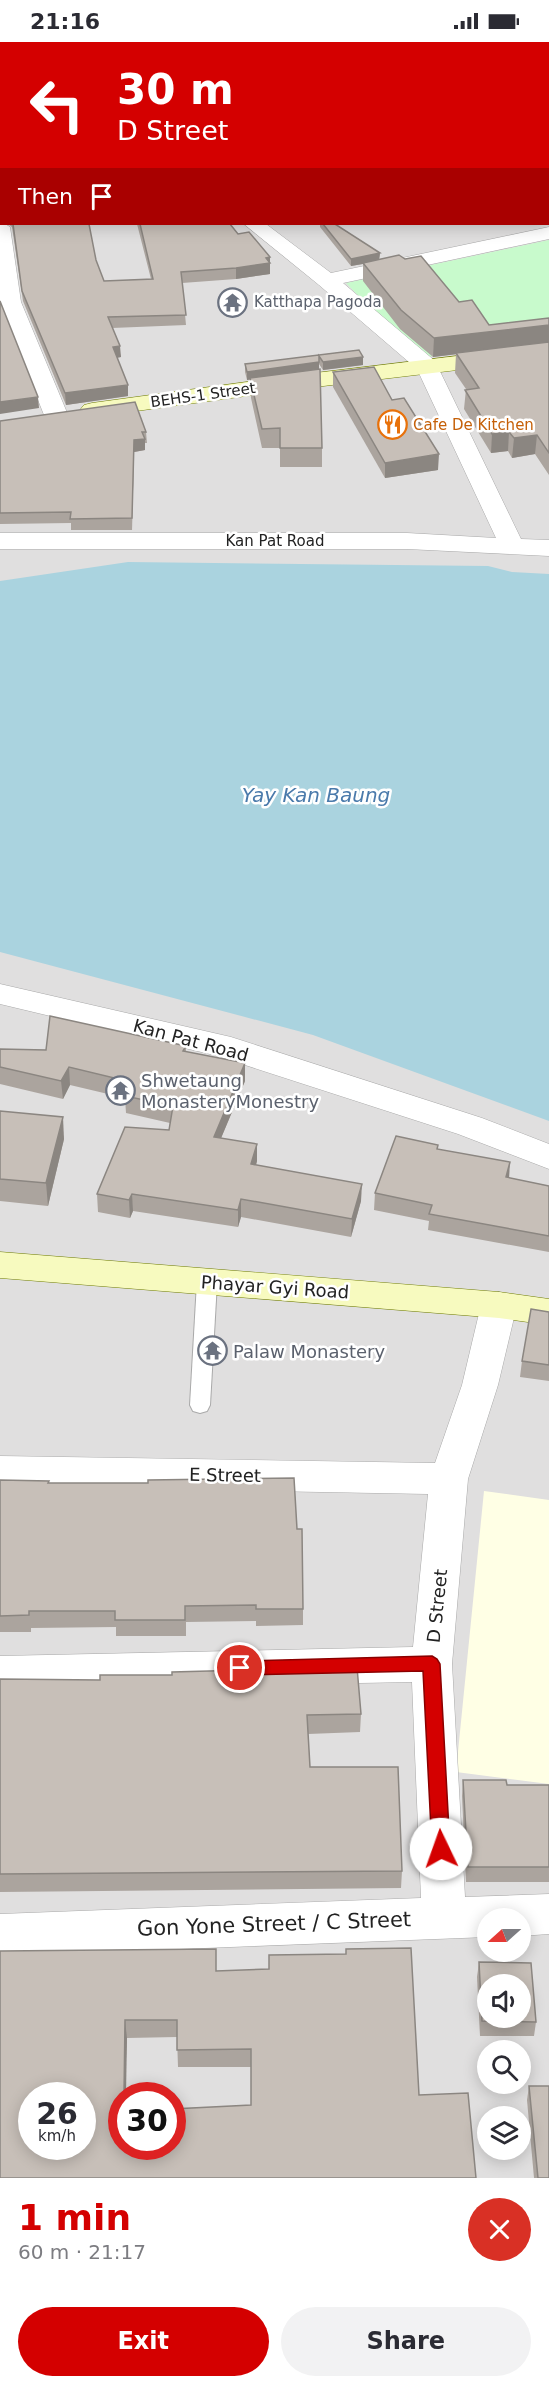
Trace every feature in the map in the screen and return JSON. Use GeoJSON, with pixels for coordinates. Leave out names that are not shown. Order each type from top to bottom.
{"type":"FeatureCollection","features":[{"type":"Feature","properties":{"kind":"main road","name":"BEHS-1 Street"},"geometry":{"type":"LineString","coordinates":[[45,417],[549,352]]}},
{"type":"Feature","properties":{"kind":"main road","name":"Phayar Gyi Road"},"geometry":{"type":"LineString","coordinates":[[0,1265],[499,1305],[549,1312]]}},
{"type":"Feature","properties":{"kind":"street"},"geometry":{"type":"LineString","coordinates":[[0,225],[10,302],[45,417]]}},
{"type":"Feature","properties":{"kind":"street"},"geometry":{"type":"LineString","coordinates":[[255,225],[327,280],[427,366],[512,546]]}},
{"type":"Feature","properties":{"kind":"street"},"geometry":{"type":"LineString","coordinates":[[327,280],[549,233]]}},
{"type":"Feature","properties":{"kind":"street","name":"Kan Pat Road"},"geometry":{"type":"LineString","coordinates":[[0,541],[407,541],[549,548]]}},
{"type":"Feature","properties":{"kind":"street","name":"Kan Pat Road"},"geometry":{"type":"LineString","coordinates":[[0,993],[220,1045],[470,1126],[549,1157]]}},
{"type":"Feature","properties":{"kind":"street","name":"D Street"},"geometry":{"type":"LineString","coordinates":[[0,1673],[432,1664],[450,1479],[480,1385],[499,1305]]}},
{"type":"Feature","properties":{"kind":"street","name":"E Street"},"geometry":{"type":"LineString","coordinates":[[0,1471],[450,1479]]}},
{"type":"Feature","properties":{"kind":"street"},"geometry":{"type":"LineString","coordinates":[[432,1664],[444,1918]]}},
{"type":"Feature","properties":{"kind":"street","name":"Gon Yone Street / C Street"},"geometry":{"type":"LineString","coordinates":[[0,1935],[549,1914]]}},
{"type":"Feature","properties":{"kind":"lane"},"geometry":{"type":"LineString","coordinates":[[200,1405],[207,1282]]}},
{"type":"Feature","properties":{"kind":"shaded area"},"geometry":{"type":"Polygon","coordinates":[[[0,225],[549,225],[549,2178],[0,2178],[0,225]]]}},
{"type":"Feature","properties":{"kind":"shaded area"},"geometry":{"type":"Polygon","coordinates":[[[484,1491],[549,1500],[549,1784],[456,1772],[484,1491]]]}},
{"type":"Feature","properties":{"kind":"green space"},"geometry":{"type":"Polygon","coordinates":[[[549,240],[549,342],[418,358],[346,283],[549,240]]]}},
{"type":"Feature","properties":{"kind":"water","name":"Yay Kan Baung"},"geometry":{"type":"Polygon","coordinates":[[[128,562],[488,566],[512,572],[549,574],[549,1121],[313,1035],[0,952],[0,581],[128,562]]]}},
{"type":"Feature","properties":{"kind":"building"},"geometry":{"type":"Polygon","coordinates":[[[13,225],[89,225],[96,260],[104,281],[153,279],[140,225],[231,225],[238,234],[249,232],[270,257],[266,258],[270,263],[181,272],[186,315],[108,317],[120,346],[113,347],[128,385],[65,393],[22,291],[13,225]]]}},
{"type":"Feature","properties":{"kind":"building"},"geometry":{"type":"Polygon","coordinates":[[[324,225],[337,225],[380,253],[351,259],[324,225]]]}},
{"type":"Feature","properties":{"kind":"building"},"geometry":{"type":"Polygon","coordinates":[[[399,255],[405,259],[421,256],[459,302],[472,300],[489,325],[549,318],[549,325],[434,338],[401,310],[363,263],[399,255]]]}},
{"type":"Feature","properties":{"kind":"building"},"geometry":{"type":"Polygon","coordinates":[[[0,301],[38,397],[0,402],[0,301]]]}},
{"type":"Feature","properties":{"kind":"building"},"geometry":{"type":"Polygon","coordinates":[[[549,342],[549,453],[537,435],[514,438],[509,432],[492,434],[465,390],[479,388],[456,353],[549,342]]]}},
{"type":"Feature","properties":{"kind":"building"},"geometry":{"type":"Polygon","coordinates":[[[359,350],[363,357],[323,362],[319,356],[319,362],[247,372],[245,364],[359,350]]]}},
{"type":"Feature","properties":{"kind":"building"},"geometry":{"type":"Polygon","coordinates":[[[374,367],[392,400],[404,398],[439,454],[385,463],[333,372],[374,367]]]}},
{"type":"Feature","properties":{"kind":"building"},"geometry":{"type":"Polygon","coordinates":[[[320,369],[322,448],[280,448],[280,428],[262,429],[250,378],[320,369]]]}},
{"type":"Feature","properties":{"kind":"building"},"geometry":{"type":"Polygon","coordinates":[[[135,402],[146,432],[142,432],[145,439],[134,440],[132,518],[70,519],[71,512],[0,513],[0,421],[135,402]]]}},
{"type":"Feature","properties":{"kind":"building"},"geometry":{"type":"Polygon","coordinates":[[[50,1016],[186,1046],[183,1051],[245,1063],[214,1137],[257,1144],[251,1164],[362,1184],[352,1219],[241,1199],[238,1210],[132,1194],[129,1200],[97,1194],[125,1127],[169,1130],[173,1106],[125,1096],[131,1082],[69,1067],[61,1081],[0,1067],[0,1049],[46,1050],[50,1016]]]}},
{"type":"Feature","properties":{"kind":"building"},"geometry":{"type":"Polygon","coordinates":[[[0,1111],[63,1117],[46,1183],[0,1179],[0,1111]]]}},
{"type":"Feature","properties":{"kind":"building"},"geometry":{"type":"Polygon","coordinates":[[[396,1136],[438,1145],[437,1149],[510,1162],[506,1177],[549,1186],[549,1236],[429,1214],[432,1205],[375,1193],[396,1136]]]}},
{"type":"Feature","properties":{"kind":"building"},"geometry":{"type":"Polygon","coordinates":[[[531,1309],[549,1312],[549,1365],[522,1361],[531,1309]]]}},
{"type":"Feature","properties":{"kind":"building"},"geometry":{"type":"Polygon","coordinates":[[[294,1478],[297,1529],[302,1529],[303,1609],[256,1609],[256,1605],[185,1606],[185,1620],[115,1620],[115,1611],[29,1611],[29,1615],[0,1616],[0,1480],[49,1481],[48,1483],[148,1483],[148,1480],[294,1478]]]}},
{"type":"Feature","properties":{"kind":"building"},"geometry":{"type":"Polygon","coordinates":[[[357,1667],[361,1714],[307,1715],[310,1767],[398,1767],[402,1871],[0,1874],[0,1679],[100,1680],[100,1675],[172,1675],[172,1672],[357,1667]]]}},
{"type":"Feature","properties":{"kind":"building"},"geometry":{"type":"Polygon","coordinates":[[[463,1780],[506,1780],[507,1785],[549,1785],[549,1867],[468,1867],[463,1780]]]}},
{"type":"Feature","properties":{"kind":"building"},"geometry":{"type":"Polygon","coordinates":[[[411,1948],[419,2095],[468,2093],[476,2178],[0,2178],[0,1951],[216,1949],[216,1971],[269,1969],[269,1955],[346,1954],[346,1949],[411,1948]]]}},
{"type":"Feature","properties":{"kind":"building"},"geometry":{"type":"Polygon","coordinates":[[[479,1962],[531,1963],[536,2022],[531,2022],[531,1974],[480,1974],[479,1962]]]}},
{"type":"Feature","properties":{"kind":"building"},"geometry":{"type":"Polygon","coordinates":[[[531,2086],[549,2086],[549,2178],[538,2178],[531,2086]]]}},
{"type":"Feature","properties":{"kind":"place","name":"Katthapa Pagoda"},"geometry":{"type":"Point","coordinates":[233,302]}},
{"type":"Feature","properties":{"kind":"place","name":"Cafe De Kitchen"},"geometry":{"type":"Point","coordinates":[392,425]}},
{"type":"Feature","properties":{"kind":"place","name":"Shwetaung MonasteryMonestry"},"geometry":{"type":"Point","coordinates":[120,1090]}},
{"type":"Feature","properties":{"kind":"place","name":"Palaw Monastery"},"geometry":{"type":"Point","coordinates":[212,1351]}},
{"type":"Feature","properties":{"kind":"route"},"geometry":{"type":"LineString","coordinates":[[240,1668],[432,1664],[441,1849]]}}]}
